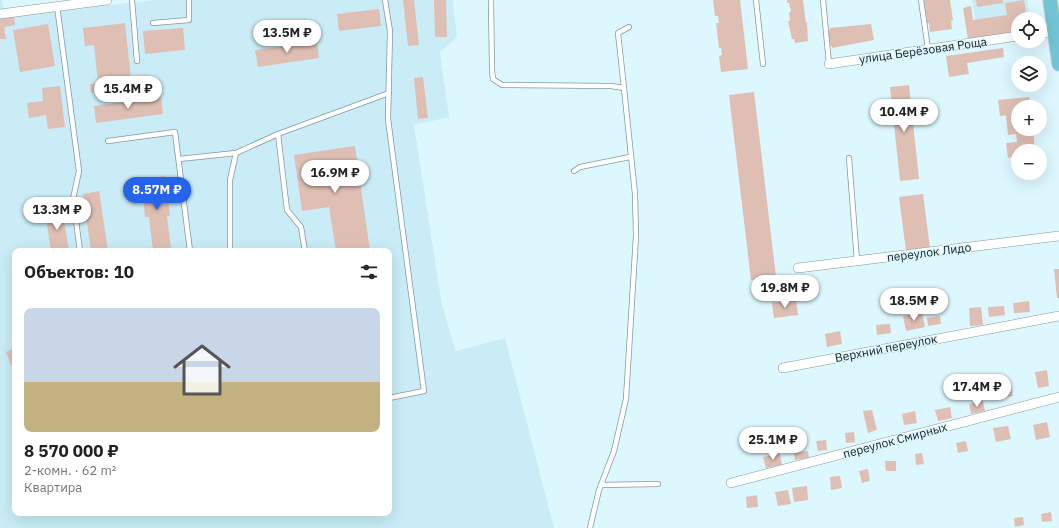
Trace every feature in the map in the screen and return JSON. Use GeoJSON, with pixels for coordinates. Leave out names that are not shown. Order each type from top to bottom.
{"type":"FeatureCollection","features":[{"type":"Feature","properties":{"kind":"main road"},"geometry":{"type":"LineString","coordinates":[[1050,0],[1059,59]]}},
{"type":"Feature","properties":{"kind":"street"},"geometry":{"type":"LineString","coordinates":[[0,14],[107,0]]}},
{"type":"Feature","properties":{"kind":"street"},"geometry":{"type":"LineString","coordinates":[[1047,33],[1055,32]]}},
{"type":"Feature","properties":{"kind":"street","name":"улица Берёзовая Роща"},"geometry":{"type":"LineString","coordinates":[[829,64],[1011,37]]}},
{"type":"Feature","properties":{"kind":"street","name":"переулок Лидо"},"geometry":{"type":"LineString","coordinates":[[798,268],[1059,236]]}},
{"type":"Feature","properties":{"kind":"street","name":"Верхний переулок"},"geometry":{"type":"LineString","coordinates":[[783,368],[1059,316]]}},
{"type":"Feature","properties":{"kind":"street","name":"переулок Смирных"},"geometry":{"type":"LineString","coordinates":[[731,482],[1059,397]]}},
{"type":"Feature","properties":{"kind":"lane"},"geometry":{"type":"LineString","coordinates":[[132,0],[137,61]]}},
{"type":"Feature","properties":{"kind":"lane"},"geometry":{"type":"LineString","coordinates":[[153,23],[189,20],[188,0]]}},
{"type":"Feature","properties":{"kind":"lane"},"geometry":{"type":"LineString","coordinates":[[386,0],[390,31],[388,119],[424,391],[392,397]]}},
{"type":"Feature","properties":{"kind":"lane"},"geometry":{"type":"LineString","coordinates":[[491,0],[493,79],[502,85],[611,86],[624,88]]}},
{"type":"Feature","properties":{"kind":"lane"},"geometry":{"type":"LineString","coordinates":[[756,0],[763,64]]}},
{"type":"Feature","properties":{"kind":"lane"},"geometry":{"type":"LineString","coordinates":[[823,0],[829,64]]}},
{"type":"Feature","properties":{"kind":"lane"},"geometry":{"type":"LineString","coordinates":[[921,0],[928,49]]}},
{"type":"Feature","properties":{"kind":"lane"},"geometry":{"type":"LineString","coordinates":[[56,6],[79,171],[73,199],[80,248]]}},
{"type":"Feature","properties":{"kind":"lane"},"geometry":{"type":"LineString","coordinates":[[590,528],[601,485],[614,451],[626,399],[636,236],[635,194],[618,34],[628,27]]}},
{"type":"Feature","properties":{"kind":"lane"},"geometry":{"type":"LineString","coordinates":[[179,159],[236,153],[278,134],[389,94]]}},
{"type":"Feature","properties":{"kind":"lane"},"geometry":{"type":"LineString","coordinates":[[108,141],[175,132],[190,248]]}},
{"type":"Feature","properties":{"kind":"lane"},"geometry":{"type":"LineString","coordinates":[[278,134],[287,210],[301,227],[304,248]]}},
{"type":"Feature","properties":{"kind":"lane"},"geometry":{"type":"LineString","coordinates":[[230,248],[230,180],[236,153]]}},
{"type":"Feature","properties":{"kind":"lane"},"geometry":{"type":"LineString","coordinates":[[574,171],[580,167],[630,157]]}},
{"type":"Feature","properties":{"kind":"lane"},"geometry":{"type":"LineString","coordinates":[[849,158],[857,261]]}},
{"type":"Feature","properties":{"kind":"lane"},"geometry":{"type":"LineString","coordinates":[[601,485],[658,484]]}},
{"type":"Feature","properties":{"kind":"shaded area"},"geometry":{"type":"Polygon","coordinates":[[[0,0],[2,0],[5,17],[155,0],[453,0],[457,37],[440,52],[449,117],[414,125],[442,306],[456,351],[505,338],[554,528],[0,528],[0,0]]]}},
{"type":"Feature","properties":{"kind":"shaded area"},"geometry":{"type":"Polygon","coordinates":[[[972,0],[1027,0],[1029,12],[1011,12],[1011,22],[978,38],[972,0]]]}},
{"type":"Feature","properties":{"kind":"building"},"geometry":{"type":"Polygon","coordinates":[[[403,0],[414,0],[419,45],[408,46],[403,0]]]}},
{"type":"Feature","properties":{"kind":"building"},"geometry":{"type":"Polygon","coordinates":[[[434,0],[446,0],[447,37],[435,37],[434,0]]]}},
{"type":"Feature","properties":{"kind":"building"},"geometry":{"type":"Polygon","coordinates":[[[713,0],[740,0],[748,69],[721,72],[719,56],[722,55],[721,48],[719,48],[716,23],[719,23],[718,16],[715,16],[713,0]]]}},
{"type":"Feature","properties":{"kind":"building"},"geometry":{"type":"Polygon","coordinates":[[[787,0],[803,0],[806,23],[807,22],[808,41],[795,43],[794,39],[792,39],[788,21],[790,21],[789,12],[791,12],[787,0]]]}},
{"type":"Feature","properties":{"kind":"building"},"geometry":{"type":"Polygon","coordinates":[[[924,0],[950,0],[953,20],[951,21],[952,29],[930,32],[929,23],[927,23],[924,0]]]}},
{"type":"Feature","properties":{"kind":"building"},"geometry":{"type":"Polygon","coordinates":[[[976,0],[1003,0],[1003,3],[977,7],[976,0]]]}},
{"type":"Feature","properties":{"kind":"building"},"geometry":{"type":"Polygon","coordinates":[[[1024,0],[1026,12],[1011,12],[1011,33],[968,39],[963,8],[971,6],[973,20],[1007,15],[1005,3],[1024,0]]]}},
{"type":"Feature","properties":{"kind":"building"},"geometry":{"type":"Polygon","coordinates":[[[379,9],[381,26],[339,31],[337,14],[379,9]]]}},
{"type":"Feature","properties":{"kind":"building"},"geometry":{"type":"Polygon","coordinates":[[[14,17],[15,25],[4,27],[6,39],[0,39],[0,19],[14,17]]]}},
{"type":"Feature","properties":{"kind":"building"},"geometry":{"type":"Polygon","coordinates":[[[125,23],[131,79],[140,78],[141,88],[91,93],[90,84],[98,83],[94,45],[85,46],[83,28],[125,23]]]}},
{"type":"Feature","properties":{"kind":"building"},"geometry":{"type":"Polygon","coordinates":[[[48,24],[55,66],[20,72],[13,30],[48,24]]]}},
{"type":"Feature","properties":{"kind":"building"},"geometry":{"type":"Polygon","coordinates":[[[871,24],[874,40],[832,48],[832,46],[827,47],[825,30],[830,30],[830,28],[871,24]]]}},
{"type":"Feature","properties":{"kind":"building"},"geometry":{"type":"Polygon","coordinates":[[[183,28],[185,50],[145,54],[143,31],[183,28]]]}},
{"type":"Feature","properties":{"kind":"building"},"geometry":{"type":"Polygon","coordinates":[[[317,42],[319,58],[258,67],[255,50],[317,42]]]}},
{"type":"Feature","properties":{"kind":"building"},"geometry":{"type":"Polygon","coordinates":[[[1003,48],[1004,57],[967,63],[969,74],[949,77],[946,56],[1003,48]]]}},
{"type":"Feature","properties":{"kind":"building"},"geometry":{"type":"Polygon","coordinates":[[[423,77],[428,118],[418,119],[414,78],[423,77]]]}},
{"type":"Feature","properties":{"kind":"building"},"geometry":{"type":"Polygon","coordinates":[[[909,85],[919,179],[900,181],[890,87],[909,85]]]}},
{"type":"Feature","properties":{"kind":"building"},"geometry":{"type":"Polygon","coordinates":[[[60,86],[65,127],[48,129],[46,115],[29,118],[27,103],[43,101],[42,88],[60,86]]]}},
{"type":"Feature","properties":{"kind":"building"},"geometry":{"type":"Polygon","coordinates":[[[754,92],[776,277],[751,280],[729,95],[754,92]]]}},
{"type":"Feature","properties":{"kind":"building"},"geometry":{"type":"Polygon","coordinates":[[[161,97],[163,114],[96,123],[94,106],[161,97]]]}},
{"type":"Feature","properties":{"kind":"building"},"geometry":{"type":"Polygon","coordinates":[[[1029,97],[1030,100],[1011,100],[1011,135],[1008,135],[1006,115],[1000,116],[998,100],[1029,97]]]}},
{"type":"Feature","properties":{"kind":"building"},"geometry":{"type":"Polygon","coordinates":[[[1016,136],[1034,136],[1034,144],[1011,144],[1011,157],[1008,158],[1006,143],[1017,142],[1016,136]]]}},
{"type":"Feature","properties":{"kind":"building"},"geometry":{"type":"Polygon","coordinates":[[[355,146],[370,248],[336,248],[329,207],[302,211],[294,155],[355,146]]]}},
{"type":"Feature","properties":{"kind":"building"},"geometry":{"type":"Polygon","coordinates":[[[165,176],[170,216],[167,216],[171,248],[153,248],[149,217],[145,217],[141,179],[165,176]]]}},
{"type":"Feature","properties":{"kind":"building"},"geometry":{"type":"Polygon","coordinates":[[[99,191],[108,248],[91,248],[83,194],[99,191]]]}},
{"type":"Feature","properties":{"kind":"building"},"geometry":{"type":"Polygon","coordinates":[[[923,194],[930,248],[906,251],[899,197],[923,194]]]}},
{"type":"Feature","properties":{"kind":"building"},"geometry":{"type":"Polygon","coordinates":[[[62,209],[68,248],[51,248],[45,212],[62,209]]]}},
{"type":"Feature","properties":{"kind":"building"},"geometry":{"type":"Polygon","coordinates":[[[1054,269],[1059,269],[1059,298],[1057,298],[1054,269]]]}},
{"type":"Feature","properties":{"kind":"building"},"geometry":{"type":"Polygon","coordinates":[[[796,300],[798,315],[774,318],[772,303],[796,300]]]}},
{"type":"Feature","properties":{"kind":"building"},"geometry":{"type":"Polygon","coordinates":[[[1029,301],[1030,312],[1014,313],[1013,303],[1029,301]]]}},
{"type":"Feature","properties":{"kind":"building"},"geometry":{"type":"Polygon","coordinates":[[[1004,306],[1005,315],[989,317],[988,307],[1004,306]]]}},
{"type":"Feature","properties":{"kind":"building"},"geometry":{"type":"Polygon","coordinates":[[[981,307],[983,325],[970,326],[969,308],[981,307]]]}},
{"type":"Feature","properties":{"kind":"building"},"geometry":{"type":"Polygon","coordinates":[[[922,312],[925,327],[906,331],[903,316],[922,312]]]}},
{"type":"Feature","properties":{"kind":"building"},"geometry":{"type":"Polygon","coordinates":[[[940,316],[941,324],[928,326],[927,318],[940,316]]]}},
{"type":"Feature","properties":{"kind":"building"},"geometry":{"type":"Polygon","coordinates":[[[890,324],[891,333],[877,335],[876,325],[890,324]]]}},
{"type":"Feature","properties":{"kind":"building"},"geometry":{"type":"Polygon","coordinates":[[[840,331],[842,344],[827,347],[825,334],[840,331]]]}},
{"type":"Feature","properties":{"kind":"building"},"geometry":{"type":"Polygon","coordinates":[[[12,349],[12,367],[6,352],[12,349]]]}},
{"type":"Feature","properties":{"kind":"building"},"geometry":{"type":"Polygon","coordinates":[[[1047,370],[1049,386],[1038,388],[1035,372],[1047,370]]]}},
{"type":"Feature","properties":{"kind":"building"},"geometry":{"type":"Polygon","coordinates":[[[1010,382],[1013,396],[998,399],[995,385],[1010,382]]]}},
{"type":"Feature","properties":{"kind":"building"},"geometry":{"type":"Polygon","coordinates":[[[983,401],[985,411],[971,414],[969,404],[983,401]]]}},
{"type":"Feature","properties":{"kind":"building"},"geometry":{"type":"Polygon","coordinates":[[[950,407],[952,418],[938,421],[935,410],[950,407]]]}},
{"type":"Feature","properties":{"kind":"building"},"geometry":{"type":"Polygon","coordinates":[[[872,410],[877,430],[868,433],[863,411],[872,410]]]}},
{"type":"Feature","properties":{"kind":"building"},"geometry":{"type":"Polygon","coordinates":[[[915,411],[917,423],[904,425],[902,414],[915,411]]]}},
{"type":"Feature","properties":{"kind":"building"},"geometry":{"type":"Polygon","coordinates":[[[1047,422],[1050,437],[1036,440],[1033,425],[1047,422]]]}},
{"type":"Feature","properties":{"kind":"building"},"geometry":{"type":"Polygon","coordinates":[[[1008,426],[1011,439],[996,442],[993,428],[1008,426]]]}},
{"type":"Feature","properties":{"kind":"building"},"geometry":{"type":"Polygon","coordinates":[[[854,432],[855,442],[846,443],[845,433],[854,432]]]}},
{"type":"Feature","properties":{"kind":"building"},"geometry":{"type":"Polygon","coordinates":[[[826,440],[827,450],[818,451],[816,441],[826,440]]]}},
{"type":"Feature","properties":{"kind":"building"},"geometry":{"type":"Polygon","coordinates":[[[966,441],[968,451],[958,453],[956,443],[966,441]]]}},
{"type":"Feature","properties":{"kind":"building"},"geometry":{"type":"Polygon","coordinates":[[[808,451],[809,458],[795,460],[794,453],[808,451]]]}},
{"type":"Feature","properties":{"kind":"building"},"geometry":{"type":"Polygon","coordinates":[[[922,453],[924,464],[916,465],[915,454],[922,453]]]}},
{"type":"Feature","properties":{"kind":"building"},"geometry":{"type":"Polygon","coordinates":[[[780,454],[782,465],[766,468],[763,457],[780,454]]]}},
{"type":"Feature","properties":{"kind":"building"},"geometry":{"type":"Polygon","coordinates":[[[885,461],[896,461],[896,471],[886,471],[885,461]]]}},
{"type":"Feature","properties":{"kind":"building"},"geometry":{"type":"Polygon","coordinates":[[[868,469],[870,481],[862,483],[859,471],[868,469]]]}},
{"type":"Feature","properties":{"kind":"building"},"geometry":{"type":"Polygon","coordinates":[[[840,476],[842,488],[831,490],[830,477],[840,476]]]}},
{"type":"Feature","properties":{"kind":"building"},"geometry":{"type":"Polygon","coordinates":[[[807,486],[808,500],[794,502],[792,488],[807,486]]]}},
{"type":"Feature","properties":{"kind":"building"},"geometry":{"type":"Polygon","coordinates":[[[788,490],[791,504],[778,506],[775,492],[788,490]]]}},
{"type":"Feature","properties":{"kind":"building"},"geometry":{"type":"Polygon","coordinates":[[[757,495],[758,507],[747,508],[746,497],[757,495]]]}},
{"type":"Feature","properties":{"kind":"building"},"geometry":{"type":"Polygon","coordinates":[[[1051,512],[1052,521],[1042,522],[1041,514],[1051,512]]]}},
{"type":"Feature","properties":{"kind":"building"},"geometry":{"type":"Polygon","coordinates":[[[1023,517],[1024,525],[1015,527],[1014,518],[1023,517]]]}}]}
